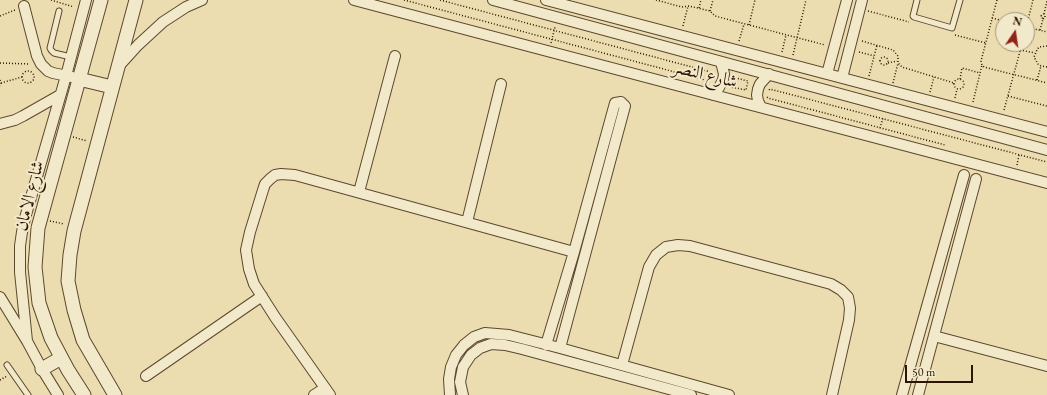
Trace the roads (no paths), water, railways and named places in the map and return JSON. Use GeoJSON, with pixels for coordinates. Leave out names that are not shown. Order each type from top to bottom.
{"type":"FeatureCollection","features":[{"type":"Feature","properties":{"kind":"street","name":"شارع الامان"},"geometry":{"type":"LineString","coordinates":[[84,395],[50,338],[39,303],[35,267],[40,219],[101,0]]}},
{"type":"Feature","properties":{"kind":"street"},"geometry":{"type":"LineString","coordinates":[[115,395],[83,340],[74,310],[68,281],[70,255],[75,226],[136,0]]}},
{"type":"Feature","properties":{"kind":"street"},"geometry":{"type":"LineString","coordinates":[[118,68],[138,45],[163,22],[186,7],[202,0]]}},
{"type":"Feature","properties":{"kind":"street","name":"شارع النصر"},"geometry":{"type":"LineString","coordinates":[[354,0],[713,95],[879,133],[1047,183]]}},
{"type":"Feature","properties":{"kind":"street","name":"شارع النصر"},"geometry":{"type":"LineString","coordinates":[[493,0],[1047,150]]}},
{"type":"Feature","properties":{"kind":"street"},"geometry":{"type":"LineString","coordinates":[[546,0],[1047,132]]}},
{"type":"Feature","properties":{"kind":"street"},"geometry":{"type":"LineString","coordinates":[[827,74],[847,0]]}},
{"type":"Feature","properties":{"kind":"street"},"geometry":{"type":"LineString","coordinates":[[842,78],[862,0]]}},
{"type":"Feature","properties":{"kind":"street"},"geometry":{"type":"LineString","coordinates":[[27,341],[20,272],[22,232],[85,5]]}},
{"type":"Feature","properties":{"kind":"street"},"geometry":{"type":"LineString","coordinates":[[24,6],[37,56],[41,64],[48,71],[112,87]]}},
{"type":"Feature","properties":{"kind":"street"},"geometry":{"type":"LineString","coordinates":[[588,25],[590,12]]}},
{"type":"Feature","properties":{"kind":"street"},"geometry":{"type":"LineString","coordinates":[[359,192],[395,56]]}},
{"type":"Feature","properties":{"kind":"street"},"geometry":{"type":"LineString","coordinates":[[713,95],[723,80],[724,74],[721,62]]}},
{"type":"Feature","properties":{"kind":"street"},"geometry":{"type":"LineString","coordinates":[[761,107],[757,96],[758,89],[760,84],[769,74]]}},
{"type":"Feature","properties":{"kind":"street"},"geometry":{"type":"LineString","coordinates":[[467,222],[501,84]]}},
{"type":"Feature","properties":{"kind":"street"},"geometry":{"type":"LineString","coordinates":[[0,124],[14,120],[60,95]]}},
{"type":"Feature","properties":{"kind":"street"},"geometry":{"type":"LineString","coordinates":[[906,112],[911,96]]}},
{"type":"Feature","properties":{"kind":"street"},"geometry":{"type":"LineString","coordinates":[[546,345],[574,252],[615,103],[621,102],[625,106],[560,348]]}},
{"type":"Feature","properties":{"kind":"street"},"geometry":{"type":"LineString","coordinates":[[0,116],[14,120]]}},
{"type":"Feature","properties":{"kind":"street"},"geometry":{"type":"LineString","coordinates":[[603,149],[613,151]]}},
{"type":"Feature","properties":{"kind":"street"},"geometry":{"type":"LineString","coordinates":[[314,395],[327,392],[254,284],[249,269],[246,250],[250,232],[262,190],[265,184],[275,175],[288,173],[574,252]]}},
{"type":"Feature","properties":{"kind":"street"},"geometry":{"type":"LineString","coordinates":[[902,395],[964,175]]}},
{"type":"Feature","properties":{"kind":"street"},"geometry":{"type":"LineString","coordinates":[[918,395],[976,178]]}},
{"type":"Feature","properties":{"kind":"street"},"geometry":{"type":"LineString","coordinates":[[622,365],[649,267],[656,255],[666,247],[678,245],[690,246],[831,284],[841,290],[848,297],[850,308],[849,320],[832,395]]}},
{"type":"Feature","properties":{"kind":"street"},"geometry":{"type":"LineString","coordinates":[[939,262],[953,266]]}},
{"type":"Feature","properties":{"kind":"street"},"geometry":{"type":"LineString","coordinates":[[146,376],[262,296]]}},
{"type":"Feature","properties":{"kind":"street"},"geometry":{"type":"LineString","coordinates":[[560,298],[573,301]]}},
{"type":"Feature","properties":{"kind":"street"},"geometry":{"type":"LineString","coordinates":[[1,302],[27,341],[58,395]]}},
{"type":"Feature","properties":{"kind":"street"},"geometry":{"type":"LineString","coordinates":[[450,395],[449,379],[451,367],[456,355],[464,345],[474,337],[485,333],[509,335],[560,348],[622,365],[700,391],[728,395]]}},
{"type":"Feature","properties":{"kind":"street"},"geometry":{"type":"LineString","coordinates":[[934,336],[1047,366]]}},
{"type":"Feature","properties":{"kind":"street"},"geometry":{"type":"LineString","coordinates":[[463,395],[460,382],[463,367],[471,355],[480,348],[492,344],[522,349],[691,395]]}},
{"type":"Feature","properties":{"kind":"street"},"geometry":{"type":"LineString","coordinates":[[42,368],[61,358]]}},
{"type":"Feature","properties":{"kind":"street"},"geometry":{"type":"LineString","coordinates":[[906,380],[921,384]]}},
{"type":"Feature","properties":{"kind":"lane"},"geometry":{"type":"LineString","coordinates":[[917,0],[914,17],[952,28],[960,0]]}},
{"type":"Feature","properties":{"kind":"lane"},"geometry":{"type":"LineString","coordinates":[[59,11],[50,48],[54,53],[71,58]]}},
{"type":"Feature","properties":{"kind":"lane"},"geometry":{"type":"LineString","coordinates":[[7,365],[28,395]]}}]}
